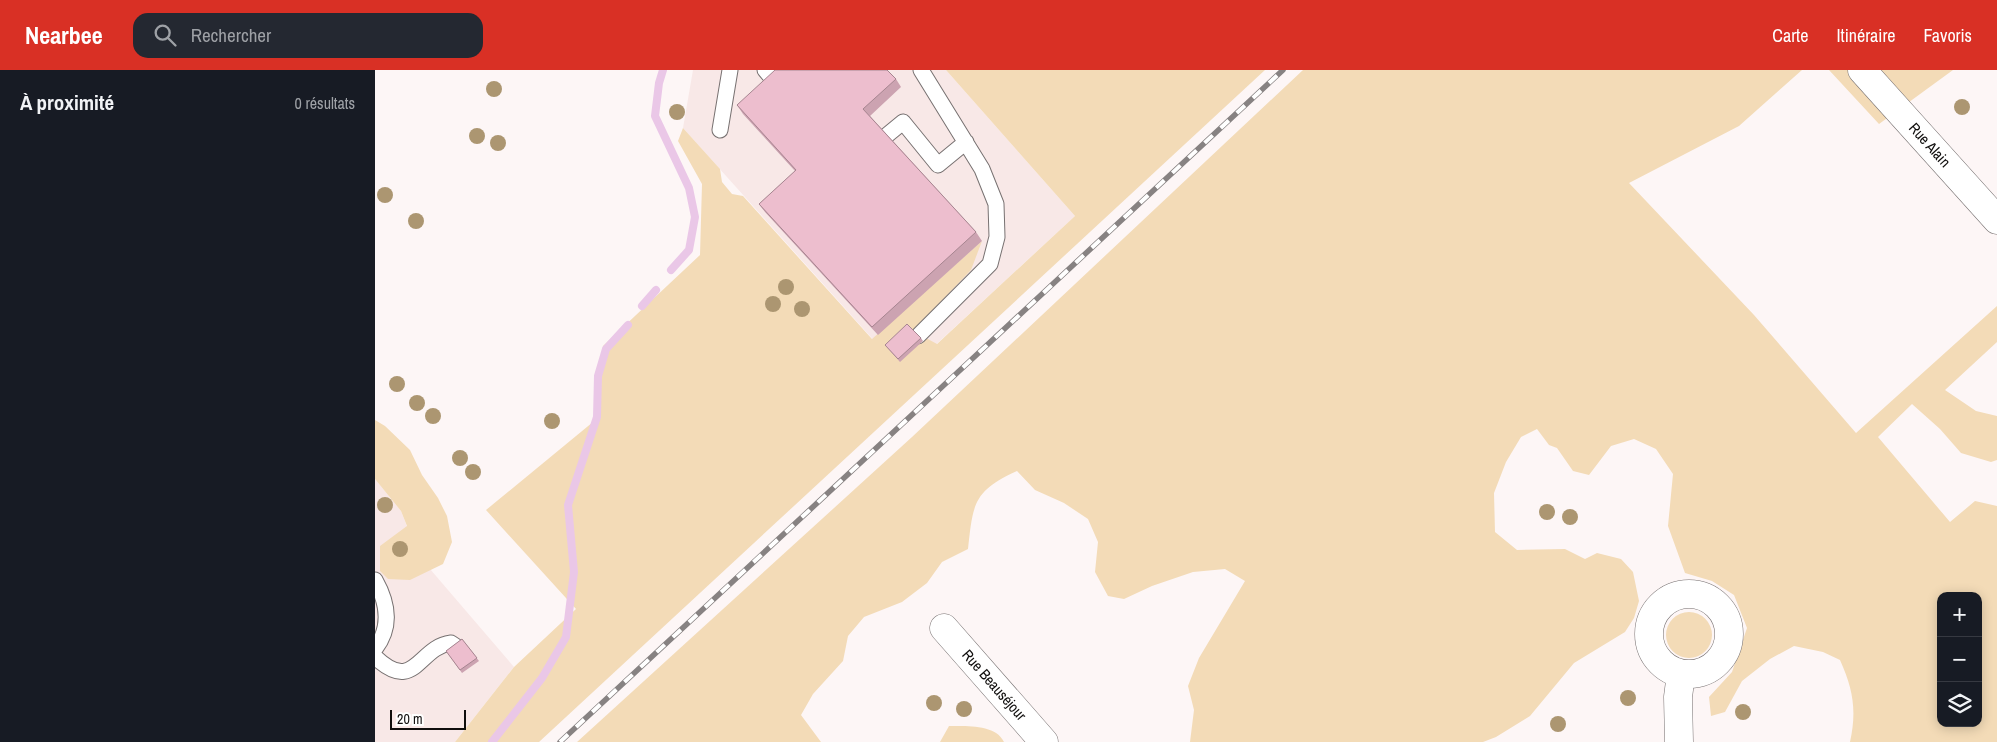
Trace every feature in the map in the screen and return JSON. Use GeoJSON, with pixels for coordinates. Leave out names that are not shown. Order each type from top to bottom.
{"type":"FeatureCollection","features":[{"type":"Feature","properties":{"kind":"street","name":"Rue Alain"},"geometry":{"type":"LineString","coordinates":[[1862,70],[1997,220]]}},
{"type":"Feature","properties":{"kind":"street","name":"Rue Beauséjour"},"geometry":{"type":"LineString","coordinates":[[944,628],[1044,742]]}},
{"type":"Feature","properties":{"kind":"street"},"geometry":{"type":"LineString","coordinates":[[1679,742],[1678,697],[1681,674]]}},
{"type":"Feature","properties":{"kind":"lane"},"geometry":{"type":"LineString","coordinates":[[720,130],[730,70]]}},
{"type":"Feature","properties":{"kind":"lane"},"geometry":{"type":"LineString","coordinates":[[765,70],[776,82]]}},
{"type":"Feature","properties":{"kind":"lane"},"geometry":{"type":"LineString","coordinates":[[918,336],[989,264],[994,254],[997,237],[996,204],[982,169],[921,70]]}},
{"type":"Feature","properties":{"kind":"lane"},"geometry":{"type":"LineString","coordinates":[[886,136],[903,122],[938,165],[966,142]]}},
{"type":"Feature","properties":{"kind":"lane"},"geometry":{"type":"LineString","coordinates":[[375,580],[387,610],[387,626],[375,648]]}},
{"type":"Feature","properties":{"kind":"lane"},"geometry":{"type":"LineString","coordinates":[[375,657],[384,666],[402,672],[409,671],[420,664],[443,644],[451,643],[457,647]]}},
{"type":"Feature","properties":{"kind":"shaded area"},"geometry":{"type":"Polygon","coordinates":[[[693,70],[946,70],[1075,216],[904,374],[683,128],[693,70]]]}},
{"type":"Feature","properties":{"kind":"shaded area"},"geometry":{"type":"Polygon","coordinates":[[[946,70],[1265,70],[539,742],[455,742],[514,667],[576,609],[486,510],[593,422],[603,346],[700,255],[702,184],[678,141],[683,128],[720,169],[722,182],[732,194],[743,196],[872,339],[982,241],[971,270],[913,331],[887,347],[926,338],[937,344],[1075,216],[946,70]]]}},
{"type":"Feature","properties":{"kind":"shaded area"},"geometry":{"type":"Polygon","coordinates":[[[1303,70],[1802,70],[1739,126],[1629,183],[1754,315],[1856,433],[1997,306],[1997,342],[1945,390],[1976,411],[1997,416],[1997,460],[1991,462],[1961,453],[1940,429],[1912,404],[1878,437],[1950,522],[1975,501],[1997,506],[1997,742],[1850,742],[1853,700],[1840,660],[1823,652],[1794,646],[1770,659],[1742,681],[1725,712],[1711,716],[1709,697],[1732,672],[1747,628],[1734,595],[1712,581],[1685,573],[1668,526],[1673,474],[1656,449],[1634,439],[1611,446],[1589,475],[1573,471],[1557,448],[1549,445],[1537,429],[1521,437],[1506,462],[1494,493],[1495,532],[1517,550],[1565,549],[1585,559],[1597,553],[1621,559],[1633,572],[1639,601],[1634,618],[1625,632],[1574,663],[1530,716],[1496,737],[1483,742],[1190,742],[1194,710],[1188,686],[1199,658],[1245,581],[1225,569],[1193,572],[1152,586],[1124,599],[1108,596],[1095,572],[1098,542],[1088,519],[1064,503],[1035,490],[1017,471],[991,485],[983,493],[974,510],[968,549],[942,562],[927,583],[902,602],[864,617],[848,636],[843,661],[813,694],[801,715],[821,742],[577,742],[912,437],[1303,70]]]}},
{"type":"Feature","properties":{"kind":"shaded area"},"geometry":{"type":"Polygon","coordinates":[[[1829,70],[1953,70],[1879,124],[1829,70]]]}},
{"type":"Feature","properties":{"kind":"shaded area"},"geometry":{"type":"Polygon","coordinates":[[[375,420],[385,426],[410,450],[422,475],[438,498],[447,516],[452,542],[443,564],[410,580],[388,579],[380,571],[380,546],[407,526],[401,511],[375,479],[375,420]]]}},
{"type":"Feature","properties":{"kind":"shaded area"},"geometry":{"type":"Polygon","coordinates":[[[375,479],[401,511],[418,555],[514,667],[455,742],[375,742],[375,479]]]}},
{"type":"Feature","properties":{"kind":"shaded area"},"geometry":{"type":"Polygon","coordinates":[[[1689,612],[1702,616],[1708,622],[1712,635],[1708,648],[1702,654],[1689,658],[1676,654],[1670,648],[1666,635],[1670,622],[1676,616],[1689,612]]]}},
{"type":"Feature","properties":{"kind":"shaded area"},"geometry":{"type":"Polygon","coordinates":[[[949,726],[971,726],[987,729],[1000,736],[1004,742],[940,742],[949,726]]]}},
{"type":"Feature","properties":{"kind":"building"},"geometry":{"type":"Polygon","coordinates":[[[775,70],[887,70],[896,79],[863,109],[976,232],[872,327],[759,204],[796,170],[737,105],[775,70]]]}},
{"type":"Feature","properties":{"kind":"building"},"geometry":{"type":"Polygon","coordinates":[[[907,324],[921,338],[898,359],[885,345],[907,324]]]}},
{"type":"Feature","properties":{"kind":"building"},"geometry":{"type":"Polygon","coordinates":[[[462,639],[477,658],[460,670],[446,651],[462,639]]]}},
{"type":"Feature","properties":{"kind":"waterway"},"geometry":{"type":"LineString","coordinates":[[663,70],[659,83],[655,116],[689,188],[695,217],[689,250],[671,270]]}},
{"type":"Feature","properties":{"kind":"waterway"},"geometry":{"type":"LineString","coordinates":[[642,306],[656,290]]}},
{"type":"Feature","properties":{"kind":"waterway"},"geometry":{"type":"LineString","coordinates":[[492,742],[542,678],[566,637],[574,572],[568,505],[597,417],[598,376],[606,349],[628,325]]}},
{"type":"Feature","properties":{"kind":"railway"},"geometry":{"type":"LineString","coordinates":[[560,742],[1283,70]]}}]}
